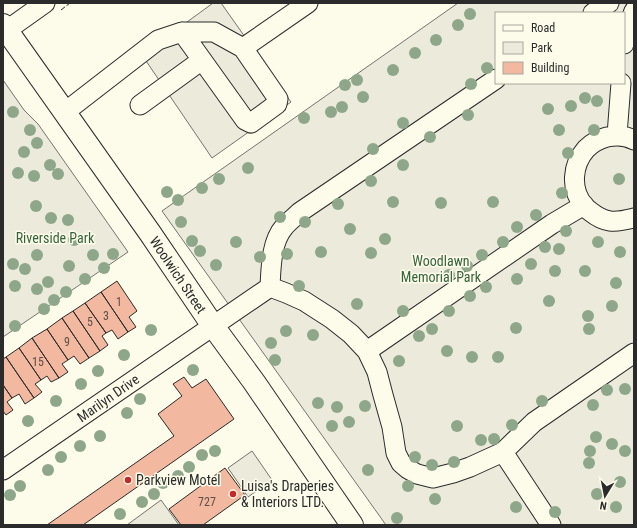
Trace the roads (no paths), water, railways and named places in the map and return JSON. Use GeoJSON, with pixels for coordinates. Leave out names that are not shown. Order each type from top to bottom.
{"type":"FeatureCollection","features":[{"type":"Feature","properties":{"kind":"main road","name":"Woolwich Street"},"geometry":{"type":"LineString","coordinates":[[5,27],[150,233],[213,326],[254,382],[352,525]]}},
{"type":"Feature","properties":{"kind":"street"},"geometry":{"type":"LineString","coordinates":[[243,48],[308,3]]}},
{"type":"Feature","properties":{"kind":"street"},"geometry":{"type":"LineString","coordinates":[[594,12],[608,3]]}},
{"type":"Feature","properties":{"kind":"street"},"geometry":{"type":"LineString","coordinates":[[5,27],[40,5]]}},
{"type":"Feature","properties":{"kind":"street"},"geometry":{"type":"LineString","coordinates":[[625,35],[634,11]]}},
{"type":"Feature","properties":{"kind":"street"},"geometry":{"type":"LineString","coordinates":[[65,112],[158,40],[182,32],[214,32],[243,48],[278,99],[277,104],[251,123],[245,120],[182,32]]}},
{"type":"Feature","properties":{"kind":"street"},"geometry":{"type":"LineString","coordinates":[[140,105],[202,60]]}},
{"type":"Feature","properties":{"kind":"street"},"geometry":{"type":"LineString","coordinates":[[495,80],[300,212],[283,228],[277,238],[271,266],[270,287],[304,301],[332,318],[351,334],[367,351],[377,372],[384,395],[392,427],[396,453],[401,463],[408,469],[425,477],[432,478],[453,473],[503,452],[534,422],[634,353]]}},
{"type":"Feature","properties":{"kind":"street"},"geometry":{"type":"LineString","coordinates":[[621,84],[625,137],[602,138],[590,145],[581,155],[576,167],[574,181],[577,194],[584,205],[595,215],[608,220],[623,221],[634,218]]}},
{"type":"Feature","properties":{"kind":"street"},"geometry":{"type":"LineString","coordinates":[[367,351],[552,224],[584,205]]}},
{"type":"Feature","properties":{"kind":"street","name":"Marilyn Drive"},"geometry":{"type":"LineString","coordinates":[[3,470],[270,287]]}},
{"type":"Feature","properties":{"kind":"street"},"geometry":{"type":"LineString","coordinates":[[503,452],[551,525]]}},
{"type":"Feature","properties":{"kind":"place","name":"Parkview Motel"},"geometry":{"type":"Point","coordinates":[128,480]}},
{"type":"Feature","properties":{"kind":"place","name":"Luisa's Draperies & Interiors LTD."},"geometry":{"type":"Point","coordinates":[233,494]}},
{"type":"Feature","properties":{"kind":"park label","name":"Riverside Park"},"geometry":{"type":"Point","coordinates":[55,238]}},
{"type":"Feature","properties":{"kind":"park label","name":"Woodlawn Memorial Park"},"geometry":{"type":"Point","coordinates":[441,270]}}]}
